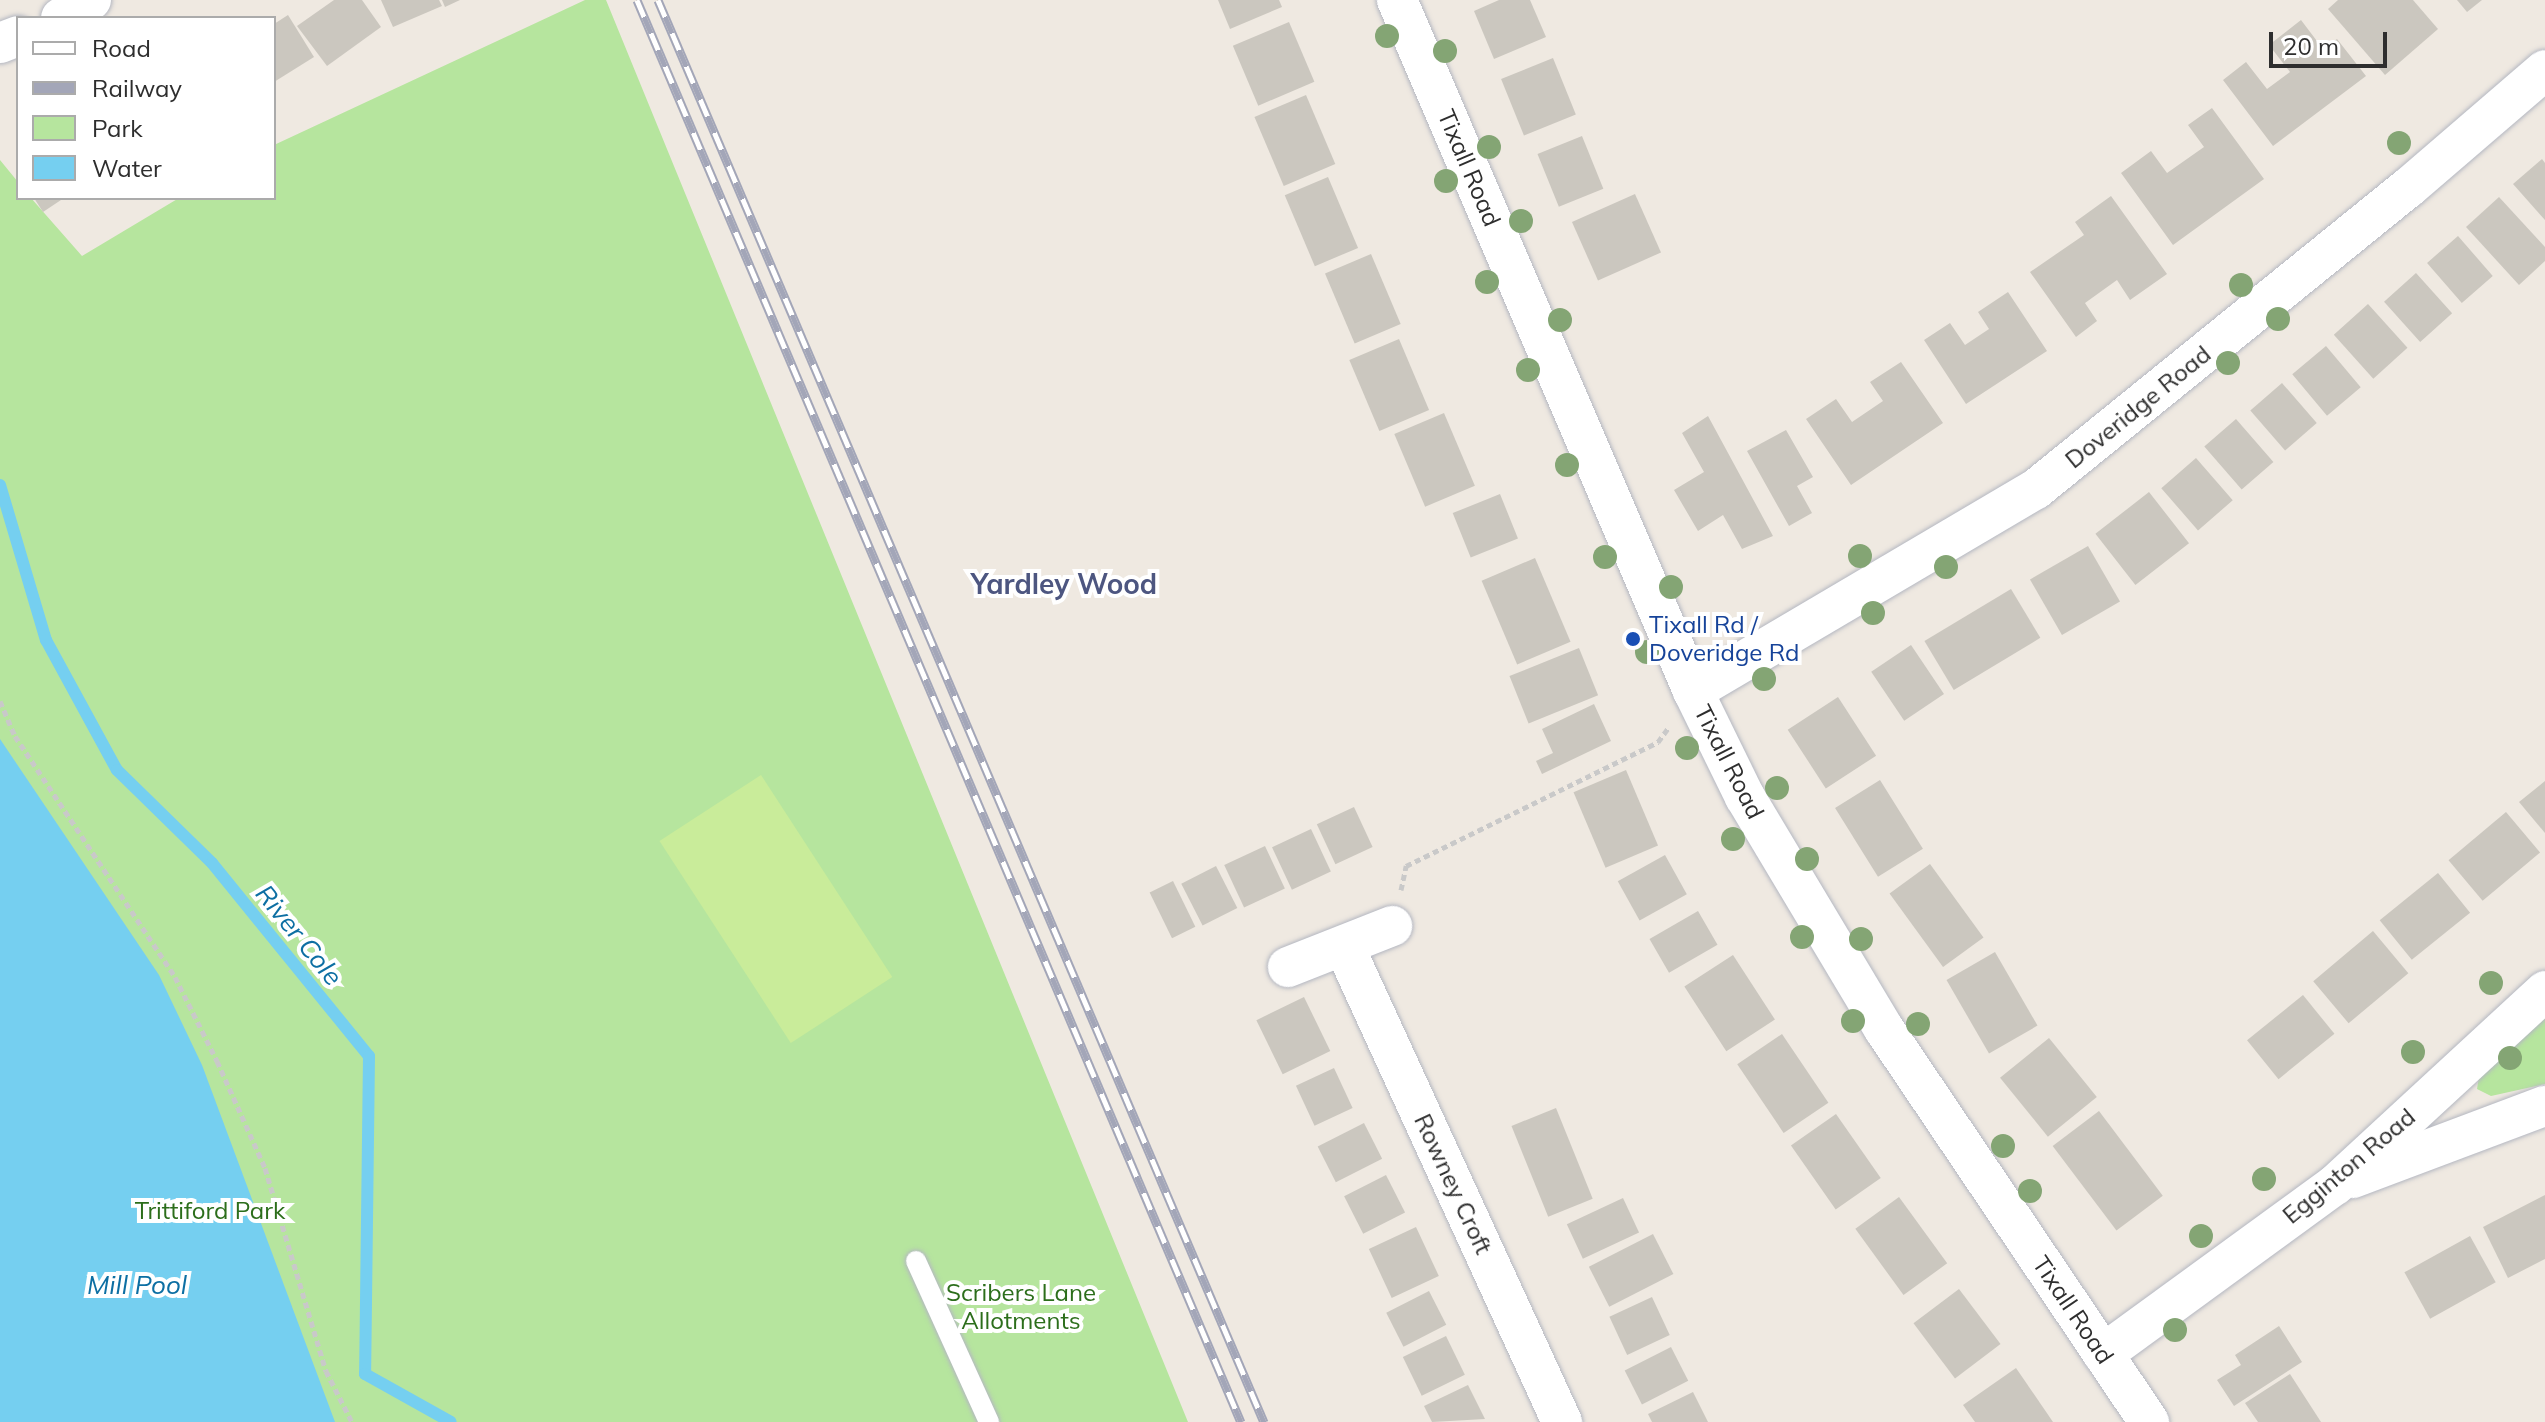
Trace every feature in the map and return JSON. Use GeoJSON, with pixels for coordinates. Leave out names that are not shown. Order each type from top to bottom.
{"type":"FeatureCollection","features":[{"type":"Feature","properties":{"kind":"street"},"geometry":{"type":"LineString","coordinates":[[64,16],[91,0]]}},
{"type":"Feature","properties":{"kind":"street","name":"Tixall Road"},"geometry":{"type":"LineString","coordinates":[[1397,0],[1693,691],[1745,797],[1884,1029],[2149,1422]]}},
{"type":"Feature","properties":{"kind":"street","name":"Doveridge Road"},"geometry":{"type":"LineString","coordinates":[[1693,691],[2036,489],[2409,187],[2545,70]]}},
{"type":"Feature","properties":{"kind":"street"},"geometry":{"type":"LineString","coordinates":[[1288,967],[1392,926]]}},
{"type":"Feature","properties":{"kind":"street","name":"Rowney Croft"},"geometry":{"type":"LineString","coordinates":[[1344,946],[1562,1422]]}},
{"type":"Feature","properties":{"kind":"street","name":"Egginton Road"},"geometry":{"type":"LineString","coordinates":[[2103,1354],[2335,1185],[2545,991]]}},
{"type":"Feature","properties":{"kind":"street"},"geometry":{"type":"LineString","coordinates":[[2335,1185],[2545,1106]]}},
{"type":"Feature","properties":{"kind":"lane"},"geometry":{"type":"LineString","coordinates":[[916,1261],[989,1422]]}},
{"type":"Feature","properties":{"kind":"path"},"geometry":{"type":"LineString","coordinates":[[1392,926],[1406,866],[1658,742],[1693,691]]}},
{"type":"Feature","properties":{"kind":"path"},"geometry":{"type":"LineString","coordinates":[[0,701],[15,736],[175,977],[217,1061],[265,1168],[326,1371],[352,1422]]}},
{"type":"Feature","properties":{"kind":"green space"},"geometry":{"type":"Polygon","coordinates":[[[585,0],[606,0],[1188,1422],[0,1422],[0,160],[16,180],[16,200],[33,200],[82,256],[176,200],[276,200],[276,144],[585,0]]]}},
{"type":"Feature","properties":{"kind":"green space"},"geometry":{"type":"Polygon","coordinates":[[[761,775],[892,977],[791,1043],[660,841],[761,775]]]}},
{"type":"Feature","properties":{"kind":"green space"},"geometry":{"type":"Polygon","coordinates":[[[2545,1006],[2545,1084],[2491,1096],[2477,1089],[2480,1071],[2545,1006]]]}},
{"type":"Feature","properties":{"kind":"water","name":"Mill Pool"},"geometry":{"type":"Polygon","coordinates":[[[0,739],[159,975],[202,1065],[335,1422],[0,1422],[0,739]]]}},
{"type":"Feature","properties":{"kind":"building"},"geometry":{"type":"Polygon","coordinates":[[[334,0],[362,0],[381,27],[327,66],[297,26],[334,0]]]}},
{"type":"Feature","properties":{"kind":"building"},"geometry":{"type":"Polygon","coordinates":[[[381,0],[439,0],[442,6],[393,27],[381,0]]]}},
{"type":"Feature","properties":{"kind":"building"},"geometry":{"type":"Polygon","coordinates":[[[442,0],[460,0],[445,7],[442,0]]]}},
{"type":"Feature","properties":{"kind":"building"},"geometry":{"type":"Polygon","coordinates":[[[1218,0],[1279,0],[1282,7],[1230,29],[1218,0]]]}},
{"type":"Feature","properties":{"kind":"building"},"geometry":{"type":"Polygon","coordinates":[[[1499,0],[1530,0],[1546,37],[1494,59],[1474,11],[1499,0]]]}},
{"type":"Feature","properties":{"kind":"building"},"geometry":{"type":"Polygon","coordinates":[[[2338,0],[2413,0],[2438,29],[2385,75],[2328,9],[2338,0]]]}},
{"type":"Feature","properties":{"kind":"building"},"geometry":{"type":"Polygon","coordinates":[[[2457,0],[2482,0],[2467,12],[2457,0]]]}},
{"type":"Feature","properties":{"kind":"building"},"geometry":{"type":"Polygon","coordinates":[[[288,15],[314,57],[276,81],[276,23],[288,15]]]}},
{"type":"Feature","properties":{"kind":"building"},"geometry":{"type":"Polygon","coordinates":[[[2301,20],[2323,49],[2337,39],[2366,76],[2273,146],[2223,80],[2246,62],[2267,89],[2290,72],[2269,45],[2301,20]]]}},
{"type":"Feature","properties":{"kind":"building"},"geometry":{"type":"Polygon","coordinates":[[[1289,22],[1314,82],[1258,106],[1233,46],[1289,22]]]}},
{"type":"Feature","properties":{"kind":"building"},"geometry":{"type":"Polygon","coordinates":[[[1553,58],[1576,115],[1524,136],[1501,79],[1553,58]]]}},
{"type":"Feature","properties":{"kind":"building"},"geometry":{"type":"Polygon","coordinates":[[[1306,95],[1335,164],[1284,186],[1254,117],[1306,95]]]}},
{"type":"Feature","properties":{"kind":"building"},"geometry":{"type":"Polygon","coordinates":[[[2212,108],[2264,179],[2173,245],[2121,173],[2151,151],[2167,173],[2204,147],[2188,125],[2212,108]]]}},
{"type":"Feature","properties":{"kind":"building"},"geometry":{"type":"Polygon","coordinates":[[[1582,136],[1603,189],[1559,207],[1537,154],[1582,136]]]}},
{"type":"Feature","properties":{"kind":"building"},"geometry":{"type":"Polygon","coordinates":[[[2542,159],[2545,163],[2545,220],[2513,184],[2542,159]]]}},
{"type":"Feature","properties":{"kind":"building"},"geometry":{"type":"Polygon","coordinates":[[[1328,177],[1358,248],[1315,266],[1285,195],[1328,177]]]}},
{"type":"Feature","properties":{"kind":"building"},"geometry":{"type":"Polygon","coordinates":[[[1635,194],[1661,252],[1598,281],[1572,222],[1635,194]]]}},
{"type":"Feature","properties":{"kind":"building"},"geometry":{"type":"Polygon","coordinates":[[[2111,196],[2167,274],[2130,300],[2117,280],[2085,303],[2097,321],[2076,337],[2030,272],[2084,235],[2075,222],[2111,196]]]}},
{"type":"Feature","properties":{"kind":"building"},"geometry":{"type":"Polygon","coordinates":[[[2499,197],[2545,247],[2545,261],[2519,285],[2466,227],[2499,197]]]}},
{"type":"Feature","properties":{"kind":"building"},"geometry":{"type":"Polygon","coordinates":[[[35,200],[61,200],[43,212],[35,200]]]}},
{"type":"Feature","properties":{"kind":"building"},"geometry":{"type":"Polygon","coordinates":[[[2458,236],[2493,276],[2462,303],[2427,263],[2458,236]]]}},
{"type":"Feature","properties":{"kind":"building"},"geometry":{"type":"Polygon","coordinates":[[[1371,254],[1401,324],[1355,343],[1325,274],[1371,254]]]}},
{"type":"Feature","properties":{"kind":"building"},"geometry":{"type":"Polygon","coordinates":[[[2416,273],[2452,313],[2420,342],[2384,302],[2416,273]]]}},
{"type":"Feature","properties":{"kind":"building"},"geometry":{"type":"Polygon","coordinates":[[[2008,292],[2047,351],[1966,404],[1924,340],[1950,323],[1965,345],[1989,329],[1978,312],[2008,292]]]}},
{"type":"Feature","properties":{"kind":"building"},"geometry":{"type":"Polygon","coordinates":[[[2368,304],[2407,348],[2373,379],[2334,335],[2368,304]]]}},
{"type":"Feature","properties":{"kind":"building"},"geometry":{"type":"Polygon","coordinates":[[[1399,339],[1429,410],[1379,431],[1349,360],[1399,339]]]}},
{"type":"Feature","properties":{"kind":"building"},"geometry":{"type":"Polygon","coordinates":[[[2326,346],[2361,387],[2327,416],[2292,374],[2326,346]]]}},
{"type":"Feature","properties":{"kind":"building"},"geometry":{"type":"Polygon","coordinates":[[[1901,362],[1943,423],[1851,485],[1806,419],[1836,399],[1852,422],[1883,401],[1870,382],[1901,362]]]}},
{"type":"Feature","properties":{"kind":"building"},"geometry":{"type":"Polygon","coordinates":[[[2282,383],[2317,423],[2285,451],[2250,411],[2282,383]]]}},
{"type":"Feature","properties":{"kind":"building"},"geometry":{"type":"Polygon","coordinates":[[[1444,413],[1475,486],[1425,507],[1394,434],[1444,413]]]}},
{"type":"Feature","properties":{"kind":"building"},"geometry":{"type":"Polygon","coordinates":[[[1708,416],[1773,536],[1742,549],[1723,515],[1698,531],[1674,490],[1704,472],[1682,433],[1708,416]]]}},
{"type":"Feature","properties":{"kind":"building"},"geometry":{"type":"Polygon","coordinates":[[[2236,419],[2273,462],[2242,490],[2204,447],[2236,419]]]}},
{"type":"Feature","properties":{"kind":"building"},"geometry":{"type":"Polygon","coordinates":[[[1786,430],[1813,477],[1797,486],[1812,513],[1789,526],[1747,451],[1786,430]]]}},
{"type":"Feature","properties":{"kind":"building"},"geometry":{"type":"Polygon","coordinates":[[[2196,458],[2233,500],[2198,530],[2161,488],[2196,458]]]}},
{"type":"Feature","properties":{"kind":"building"},"geometry":{"type":"Polygon","coordinates":[[[2149,492],[2189,543],[2135,585],[2095,534],[2149,492]]]}},
{"type":"Feature","properties":{"kind":"building"},"geometry":{"type":"Polygon","coordinates":[[[1500,494],[1518,539],[1471,558],[1453,513],[1500,494]]]}},
{"type":"Feature","properties":{"kind":"building"},"geometry":{"type":"Polygon","coordinates":[[[2088,546],[2120,601],[2062,635],[2030,580],[2088,546]]]}},
{"type":"Feature","properties":{"kind":"building"},"geometry":{"type":"Polygon","coordinates":[[[1535,558],[1571,642],[1517,664],[1482,581],[1535,558]]]}},
{"type":"Feature","properties":{"kind":"building"},"geometry":{"type":"Polygon","coordinates":[[[2011,589],[2040,638],[1954,690],[1924,641],[2011,589]]]}},
{"type":"Feature","properties":{"kind":"building"},"geometry":{"type":"Polygon","coordinates":[[[1911,645],[1944,694],[1904,721],[1871,672],[1911,645]]]}},
{"type":"Feature","properties":{"kind":"building"},"geometry":{"type":"Polygon","coordinates":[[[1579,648],[1598,695],[1529,723],[1509,676],[1579,648]]]}},
{"type":"Feature","properties":{"kind":"building"},"geometry":{"type":"Polygon","coordinates":[[[1838,697],[1876,756],[1826,788],[1788,730],[1838,697]]]}},
{"type":"Feature","properties":{"kind":"building"},"geometry":{"type":"Polygon","coordinates":[[[1594,704],[1611,741],[1542,774],[1536,761],[1553,753],[1542,729],[1594,704]]]}},
{"type":"Feature","properties":{"kind":"building"},"geometry":{"type":"Polygon","coordinates":[[[1626,770],[1658,845],[1606,868],[1574,792],[1626,770]]]}},
{"type":"Feature","properties":{"kind":"building"},"geometry":{"type":"Polygon","coordinates":[[[1880,780],[1923,849],[1878,877],[1835,808],[1880,780]]]}},
{"type":"Feature","properties":{"kind":"building"},"geometry":{"type":"Polygon","coordinates":[[[2545,781],[2545,833],[2519,802],[2545,781]]]}},
{"type":"Feature","properties":{"kind":"building"},"geometry":{"type":"Polygon","coordinates":[[[1354,807],[1373,847],[1335,864],[1317,824],[1354,807]]]}},
{"type":"Feature","properties":{"kind":"building"},"geometry":{"type":"Polygon","coordinates":[[[2506,812],[2540,853],[2483,901],[2449,860],[2506,812]]]}},
{"type":"Feature","properties":{"kind":"building"},"geometry":{"type":"Polygon","coordinates":[[[1311,829],[1331,872],[1292,890],[1272,847],[1311,829]]]}},
{"type":"Feature","properties":{"kind":"building"},"geometry":{"type":"Polygon","coordinates":[[[1265,846],[1285,889],[1244,908],[1224,865],[1265,846]]]}},
{"type":"Feature","properties":{"kind":"building"},"geometry":{"type":"Polygon","coordinates":[[[1665,855],[1687,894],[1640,921],[1618,881],[1665,855]]]}},
{"type":"Feature","properties":{"kind":"building"},"geometry":{"type":"Polygon","coordinates":[[[1930,864],[1983,938],[1943,967],[1890,893],[1930,864]]]}},
{"type":"Feature","properties":{"kind":"building"},"geometry":{"type":"Polygon","coordinates":[[[1216,866],[1237,908],[1203,926],[1181,884],[1216,866]]]}},
{"type":"Feature","properties":{"kind":"building"},"geometry":{"type":"Polygon","coordinates":[[[2438,873],[2470,913],[2412,960],[2380,920],[2438,873]]]}},
{"type":"Feature","properties":{"kind":"building"},"geometry":{"type":"Polygon","coordinates":[[[1173,881],[1195,927],[1172,938],[1150,892],[1173,881]]]}},
{"type":"Feature","properties":{"kind":"building"},"geometry":{"type":"Polygon","coordinates":[[[1698,911],[1718,945],[1669,973],[1650,939],[1698,911]]]}},
{"type":"Feature","properties":{"kind":"building"},"geometry":{"type":"Polygon","coordinates":[[[2373,931],[2408,973],[2349,1023],[2313,981],[2373,931]]]}},
{"type":"Feature","properties":{"kind":"building"},"geometry":{"type":"Polygon","coordinates":[[[1995,952],[2038,1026],[1989,1054],[1947,980],[1995,952]]]}},
{"type":"Feature","properties":{"kind":"building"},"geometry":{"type":"Polygon","coordinates":[[[1733,955],[1775,1020],[1726,1051],[1684,987],[1733,955]]]}},
{"type":"Feature","properties":{"kind":"building"},"geometry":{"type":"Polygon","coordinates":[[[2303,995],[2334,1034],[2279,1079],[2247,1040],[2303,995]]]}},
{"type":"Feature","properties":{"kind":"building"},"geometry":{"type":"Polygon","coordinates":[[[1304,997],[1330,1051],[1283,1074],[1256,1020],[1304,997]]]}},
{"type":"Feature","properties":{"kind":"building"},"geometry":{"type":"Polygon","coordinates":[[[1782,1034],[1828,1103],[1784,1133],[1737,1064],[1782,1034]]]}},
{"type":"Feature","properties":{"kind":"building"},"geometry":{"type":"Polygon","coordinates":[[[2049,1038],[2097,1097],[2048,1137],[2000,1078],[2049,1038]]]}},
{"type":"Feature","properties":{"kind":"building"},"geometry":{"type":"Polygon","coordinates":[[[1334,1068],[1353,1108],[1315,1126],[1296,1086],[1334,1068]]]}},
{"type":"Feature","properties":{"kind":"building"},"geometry":{"type":"Polygon","coordinates":[[[1556,1108],[1593,1199],[1548,1217],[1511,1126],[1556,1108]]]}},
{"type":"Feature","properties":{"kind":"building"},"geometry":{"type":"Polygon","coordinates":[[[2099,1111],[2163,1196],[2116,1231],[2053,1146],[2099,1111]]]}},
{"type":"Feature","properties":{"kind":"building"},"geometry":{"type":"Polygon","coordinates":[[[1836,1114],[1881,1178],[1836,1209],[1791,1146],[1836,1114]]]}},
{"type":"Feature","properties":{"kind":"building"},"geometry":{"type":"Polygon","coordinates":[[[1364,1123],[1382,1159],[1336,1182],[1318,1147],[1364,1123]]]}},
{"type":"Feature","properties":{"kind":"building"},"geometry":{"type":"Polygon","coordinates":[[[1386,1175],[1405,1212],[1363,1234],[1344,1196],[1386,1175]]]}},
{"type":"Feature","properties":{"kind":"building"},"geometry":{"type":"Polygon","coordinates":[[[2545,1195],[2545,1259],[2508,1278],[2483,1227],[2545,1195]]]}},
{"type":"Feature","properties":{"kind":"building"},"geometry":{"type":"Polygon","coordinates":[[[1899,1197],[1947,1263],[1904,1295],[1855,1229],[1899,1197]]]}},
{"type":"Feature","properties":{"kind":"building"},"geometry":{"type":"Polygon","coordinates":[[[1623,1198],[1639,1232],[1583,1259],[1567,1224],[1623,1198]]]}},
{"type":"Feature","properties":{"kind":"building"},"geometry":{"type":"Polygon","coordinates":[[[1416,1227],[1439,1276],[1392,1298],[1369,1249],[1416,1227]]]}},
{"type":"Feature","properties":{"kind":"building"},"geometry":{"type":"Polygon","coordinates":[[[1653,1234],[1673,1274],[1609,1307],[1589,1267],[1653,1234]]]}},
{"type":"Feature","properties":{"kind":"building"},"geometry":{"type":"Polygon","coordinates":[[[2470,1236],[2496,1282],[2430,1319],[2404,1272],[2470,1236]]]}},
{"type":"Feature","properties":{"kind":"building"},"geometry":{"type":"Polygon","coordinates":[[[1959,1289],[2001,1344],[1955,1378],[1913,1323],[1959,1289]]]}},
{"type":"Feature","properties":{"kind":"building"},"geometry":{"type":"Polygon","coordinates":[[[1429,1291],[1446,1325],[1403,1347],[1386,1313],[1429,1291]]]}},
{"type":"Feature","properties":{"kind":"building"},"geometry":{"type":"Polygon","coordinates":[[[1652,1297],[1670,1335],[1627,1355],[1609,1317],[1652,1297]]]}},
{"type":"Feature","properties":{"kind":"building"},"geometry":{"type":"Polygon","coordinates":[[[2279,1326],[2302,1362],[2234,1406],[2217,1380],[2241,1365],[2235,1355],[2279,1326]]]}},
{"type":"Feature","properties":{"kind":"building"},"geometry":{"type":"Polygon","coordinates":[[[1446,1336],[1465,1375],[1422,1396],[1403,1357],[1446,1336]]]}},
{"type":"Feature","properties":{"kind":"building"},"geometry":{"type":"Polygon","coordinates":[[[1671,1347],[1688,1381],[1642,1404],[1625,1371],[1671,1347]]]}},
{"type":"Feature","properties":{"kind":"building"},"geometry":{"type":"Polygon","coordinates":[[[2016,1368],[2053,1422],[1975,1422],[1963,1405],[2016,1368]]]}},
{"type":"Feature","properties":{"kind":"building"},"geometry":{"type":"Polygon","coordinates":[[[2290,1374],[2321,1422],[2258,1422],[2245,1403],[2290,1374]]]}},
{"type":"Feature","properties":{"kind":"building"},"geometry":{"type":"Polygon","coordinates":[[[1468,1385],[1485,1419],[1432,1422],[1424,1406],[1468,1385]]]}},
{"type":"Feature","properties":{"kind":"building"},"geometry":{"type":"Polygon","coordinates":[[[1693,1392],[1708,1422],[1652,1422],[1648,1414],[1693,1392]]]}},
{"type":"Feature","properties":{"kind":"waterway","name":"River Cole"},"geometry":{"type":"LineString","coordinates":[[0,485],[46,640],[117,770],[212,863],[369,1056],[365,1374],[451,1422]]}},
{"type":"Feature","properties":{"kind":"railway"},"geometry":{"type":"LineString","coordinates":[[637,0],[1241,1422]]}},
{"type":"Feature","properties":{"kind":"railway"},"geometry":{"type":"LineString","coordinates":[[658,0],[1264,1422]]}},
{"type":"Feature","properties":{"kind":"place","name":"Tixall Rd / Doveridge Rd"},"geometry":{"type":"Point","coordinates":[1633,639]}},
{"type":"Feature","properties":{"kind":"district","name":"Yardley Wood"},"geometry":{"type":"Point","coordinates":[1064,584]}},
{"type":"Feature","properties":{"kind":"park label","name":"Trittiford Park"},"geometry":{"type":"Point","coordinates":[210,1211]}},
{"type":"Feature","properties":{"kind":"park label","name":"Scribers Lane Allotments"},"geometry":{"type":"Point","coordinates":[1021,1307]}}]}
